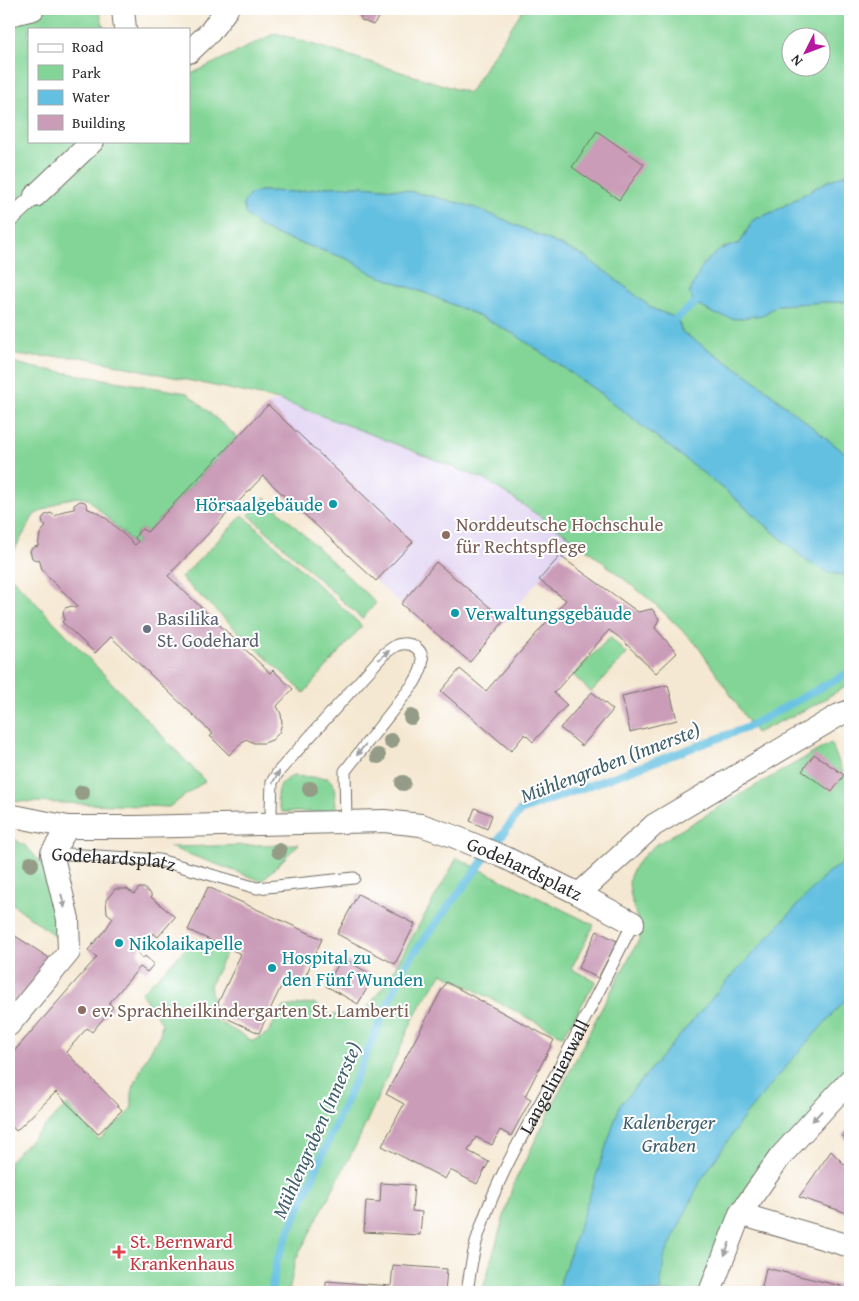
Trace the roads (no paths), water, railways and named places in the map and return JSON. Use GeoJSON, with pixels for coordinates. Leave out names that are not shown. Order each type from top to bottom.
{"type":"FeatureCollection","features":[{"type":"Feature","properties":{"kind":"street"},"geometry":{"type":"LineString","coordinates":[[9,15],[33,9]]}},
{"type":"Feature","properties":{"kind":"street"},"geometry":{"type":"LineString","coordinates":[[123,9],[125,28]]}},
{"type":"Feature","properties":{"kind":"street"},"geometry":{"type":"LineString","coordinates":[[190,51],[210,32],[228,9]]}},
{"type":"Feature","properties":{"kind":"street"},"geometry":{"type":"LineString","coordinates":[[9,220],[92,142]]}},
{"type":"Feature","properties":{"kind":"street","name":"Godehardsplatz"},"geometry":{"type":"LineString","coordinates":[[9,815],[68,827],[135,828],[346,821],[384,821],[421,825],[506,858],[579,894],[654,825],[850,710]]}},
{"type":"Feature","properties":{"kind":"street","name":"Godehardsplatz"},"geometry":{"type":"LineString","coordinates":[[52,854],[68,827]]}},
{"type":"Feature","properties":{"kind":"street"},"geometry":{"type":"LineString","coordinates":[[9,1025],[69,952],[68,919],[52,854]]}},
{"type":"Feature","properties":{"kind":"street","name":"Langelinienwall"},"geometry":{"type":"LineString","coordinates":[[579,894],[633,923]]}},
{"type":"Feature","properties":{"kind":"street"},"geometry":{"type":"LineString","coordinates":[[710,1292],[740,1214],[780,1156],[850,1080]]}},
{"type":"Feature","properties":{"kind":"street"},"geometry":{"type":"LineString","coordinates":[[740,1214],[850,1246]]}},
{"type":"Feature","properties":{"kind":"lane"},"geometry":{"type":"LineString","coordinates":[[272,824],[272,782],[279,771],[384,654],[398,645],[407,643],[418,648],[422,658],[421,672],[345,771],[346,821]]}},
{"type":"Feature","properties":{"kind":"lane","name":"Godehardsplatz"},"geometry":{"type":"LineString","coordinates":[[52,854],[159,860],[256,888],[354,878]]}},
{"type":"Feature","properties":{"kind":"lane","name":"Langelinienwall"},"geometry":{"type":"LineString","coordinates":[[467,1292],[473,1254],[493,1194],[633,923]]}},
{"type":"Feature","properties":{"kind":"water"},"geometry":{"type":"Polygon","coordinates":[[[850,172],[850,302],[778,305],[763,315],[735,319],[714,314],[695,303],[689,293],[704,263],[721,249],[740,243],[753,220],[773,212],[826,182],[850,172]]]}},
{"type":"Feature","properties":{"kind":"water"},"geometry":{"type":"Polygon","coordinates":[[[362,186],[404,190],[435,197],[470,206],[505,220],[582,255],[653,309],[677,318],[682,332],[753,379],[850,457],[850,572],[845,575],[829,573],[808,562],[724,489],[597,391],[516,335],[475,314],[373,274],[348,259],[276,235],[259,226],[246,215],[243,204],[250,194],[260,191],[298,192],[325,187],[362,186]]]}},
{"type":"Feature","properties":{"kind":"water","name":"Kalenberger Graben"},"geometry":{"type":"Polygon","coordinates":[[[850,859],[850,995],[746,1114],[700,1182],[664,1258],[660,1292],[557,1292],[620,1105],[718,991],[828,872],[850,859]]]}},
{"type":"Feature","properties":{"kind":"waterway"},"geometry":{"type":"LineString","coordinates":[[677,318],[695,303]]}},
{"type":"Feature","properties":{"kind":"waterway","name":"Mühlengraben (Innerste)"},"geometry":{"type":"LineString","coordinates":[[271,1292],[277,1259],[405,965],[520,811],[746,728],[850,672]]}},
{"type":"Feature","properties":{"kind":"place","name":"Hörsaalgebäude"},"geometry":{"type":"Point","coordinates":[333,504]}},
{"type":"Feature","properties":{"kind":"place","name":"Norddeutsche Hochschule für Rechtspflege"},"geometry":{"type":"Point","coordinates":[446,535]}},
{"type":"Feature","properties":{"kind":"place","name":"Verwaltungsgebäude"},"geometry":{"type":"Point","coordinates":[455,613]}},
{"type":"Feature","properties":{"kind":"place","name":"Basilika St. Godehard"},"geometry":{"type":"Point","coordinates":[147,629]}},
{"type":"Feature","properties":{"kind":"place","name":"Nikolaikapelle"},"geometry":{"type":"Point","coordinates":[119,943]}},
{"type":"Feature","properties":{"kind":"place","name":"Hospital zu den Fünf Wunden"},"geometry":{"type":"Point","coordinates":[272,968]}},
{"type":"Feature","properties":{"kind":"place","name":"ev. Sprachheilkindergarten St. Lamberti"},"geometry":{"type":"Point","coordinates":[82,1010]}},
{"type":"Feature","properties":{"kind":"place","name":"St. Bernward Krankenhaus"},"geometry":{"type":"Point","coordinates":[119,1252]}}]}
